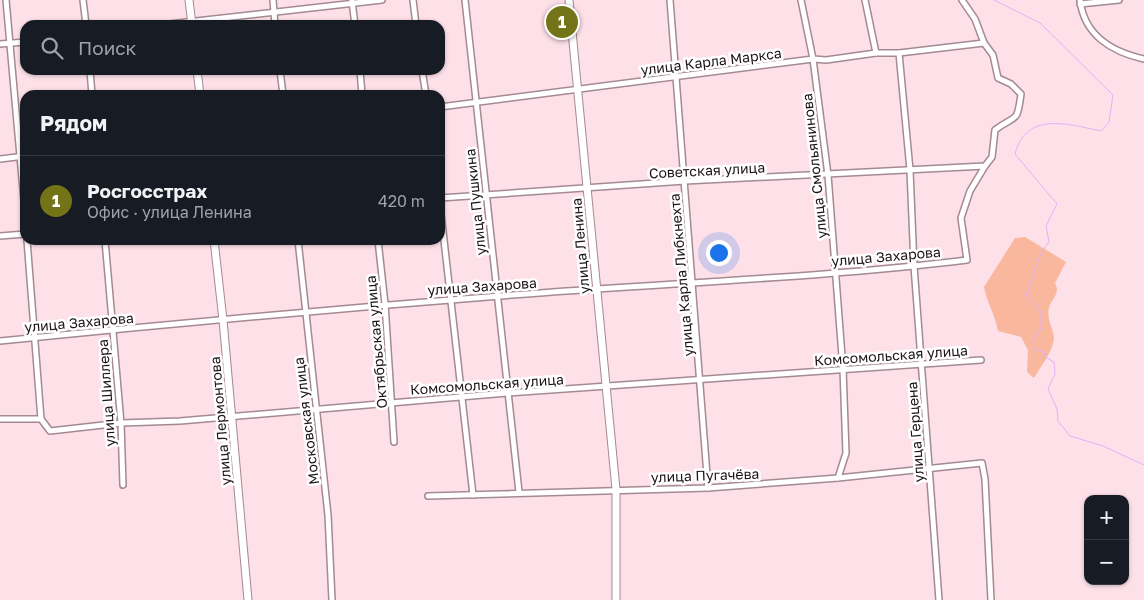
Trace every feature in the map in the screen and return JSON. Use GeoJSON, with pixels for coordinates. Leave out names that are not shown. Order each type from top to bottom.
{"type":"FeatureCollection","features":[{"type":"Feature","properties":{"kind":"street"},"geometry":{"type":"LineString","coordinates":[[6,0],[20,130]]}},
{"type":"Feature","properties":{"kind":"street"},"geometry":{"type":"LineString","coordinates":[[83,0],[85,20]]}},
{"type":"Feature","properties":{"kind":"street"},"geometry":{"type":"LineString","coordinates":[[190,0],[192,20]]}},
{"type":"Feature","properties":{"kind":"street"},"geometry":{"type":"LineString","coordinates":[[272,0],[275,20]]}},
{"type":"Feature","properties":{"kind":"street"},"geometry":{"type":"LineString","coordinates":[[219,20],[352,2],[382,0]]}},
{"type":"Feature","properties":{"kind":"street"},"geometry":{"type":"LineString","coordinates":[[413,0],[415,20]]}},
{"type":"Feature","properties":{"kind":"street","name":"улица Пушкина"},"geometry":{"type":"LineString","coordinates":[[465,0],[477,102],[484,195],[498,296],[519,492]]}},
{"type":"Feature","properties":{"kind":"street","name":"улица Ленина"},"geometry":{"type":"LineString","coordinates":[[569,0],[616,489],[616,600]]}},
{"type":"Feature","properties":{"kind":"street","name":"улица Карла Либкнехта"},"geometry":{"type":"LineString","coordinates":[[670,0],[708,488]]}},
{"type":"Feature","properties":{"kind":"street","name":"улица Смольянинова"},"geometry":{"type":"LineString","coordinates":[[801,0],[813,59],[828,175],[843,369],[846,453],[838,478]]}},
{"type":"Feature","properties":{"kind":"street"},"geometry":{"type":"LineString","coordinates":[[865,0],[876,53]]}},
{"type":"Feature","properties":{"kind":"street"},"geometry":{"type":"LineString","coordinates":[[962,0],[975,19],[984,43],[993,55],[998,78],[1011,84],[1021,94],[1016,119],[995,130],[992,157],[986,166]]}},
{"type":"Feature","properties":{"kind":"street"},"geometry":{"type":"LineString","coordinates":[[1119,0],[1080,2],[1082,15],[1087,27],[1104,42],[1123,54],[1144,60]]}},
{"type":"Feature","properties":{"kind":"street"},"geometry":{"type":"LineString","coordinates":[[352,2],[354,20]]}},
{"type":"Feature","properties":{"kind":"street"},"geometry":{"type":"LineString","coordinates":[[0,44],[20,43]]}},
{"type":"Feature","properties":{"kind":"street","name":"улица Карла Маркса"},"geometry":{"type":"LineString","coordinates":[[445,106],[813,59],[826,60],[876,53],[899,53],[984,43]]}},
{"type":"Feature","properties":{"kind":"street","name":"улица Герцена"},"geometry":{"type":"LineString","coordinates":[[899,53],[910,170],[914,266],[939,600]]}},
{"type":"Feature","properties":{"kind":"street"},"geometry":{"type":"LineString","coordinates":[[90,75],[92,90]]}},
{"type":"Feature","properties":{"kind":"street"},"geometry":{"type":"LineString","coordinates":[[198,75],[199,90]]}},
{"type":"Feature","properties":{"kind":"street"},"geometry":{"type":"LineString","coordinates":[[280,75],[282,90]]}},
{"type":"Feature","properties":{"kind":"street"},"geometry":{"type":"LineString","coordinates":[[360,75],[362,90]]}},
{"type":"Feature","properties":{"kind":"street"},"geometry":{"type":"LineString","coordinates":[[423,75],[425,90]]}},
{"type":"Feature","properties":{"kind":"street"},"geometry":{"type":"LineString","coordinates":[[0,159],[20,156]]}},
{"type":"Feature","properties":{"kind":"street","name":"Советская улица"},"geometry":{"type":"LineString","coordinates":[[445,198],[685,181],[986,166]]}},
{"type":"Feature","properties":{"kind":"street","name":"улица Захарова"},"geometry":{"type":"LineString","coordinates":[[0,341],[385,304],[692,284],[967,260],[961,218],[970,191],[986,166]]}},
{"type":"Feature","properties":{"kind":"street"},"geometry":{"type":"LineString","coordinates":[[0,236],[20,234]]}},
{"type":"Feature","properties":{"kind":"street"},"geometry":{"type":"LineString","coordinates":[[1,420],[40,419],[27,245]]}},
{"type":"Feature","properties":{"kind":"street","name":"улица Шиллера"},"geometry":{"type":"LineString","coordinates":[[104,245],[121,423],[123,485]]}},
{"type":"Feature","properties":{"kind":"street","name":"улица Лермонтова"},"geometry":{"type":"LineString","coordinates":[[215,245],[248,600]]}},
{"type":"Feature","properties":{"kind":"street","name":"Московская улица"},"geometry":{"type":"LineString","coordinates":[[298,245],[328,515],[332,600]]}},
{"type":"Feature","properties":{"kind":"street","name":"Октябрьская улица"},"geometry":{"type":"LineString","coordinates":[[379,245],[385,304],[394,442]]}},
{"type":"Feature","properties":{"kind":"street"},"geometry":{"type":"LineString","coordinates":[[445,245],[473,495]]}},
{"type":"Feature","properties":{"kind":"street","name":"Комсомольская улица"},"geometry":{"type":"LineString","coordinates":[[40,419],[50,431],[121,423],[180,421],[508,393],[981,360]]}},
{"type":"Feature","properties":{"kind":"street","name":"улица Пугачёва"},"geometry":{"type":"LineString","coordinates":[[428,496],[616,489],[708,488],[982,464],[986,478],[991,600]]}},
{"type":"Feature","properties":{"kind":"shaded area"},"geometry":{"type":"Polygon","coordinates":[[[1025,237],[1066,262],[1055,283],[1057,291],[1048,312],[1054,335],[1053,344],[1034,378],[1027,372],[1028,350],[1021,337],[998,331],[984,287],[1015,238],[1025,237]]]}},
{"type":"Feature","properties":{"kind":"waterway"},"geometry":{"type":"LineString","coordinates":[[994,0],[1040,23],[1113,95],[1109,122],[1101,131],[1062,124],[1050,124],[1038,126],[1028,131],[1020,140],[1015,154],[1057,204],[1046,226],[1049,242],[1042,251],[1026,295],[1041,312],[1041,329],[1033,340],[1034,349],[1044,352],[1045,357],[1054,362],[1055,374],[1048,389],[1057,409],[1058,421],[1070,436],[1103,446],[1144,465]]}},
{"type":"Feature","properties":{"kind":"place","name":"Росгосстрах"},"geometry":{"type":"Point","coordinates":[562,22]}}]}
